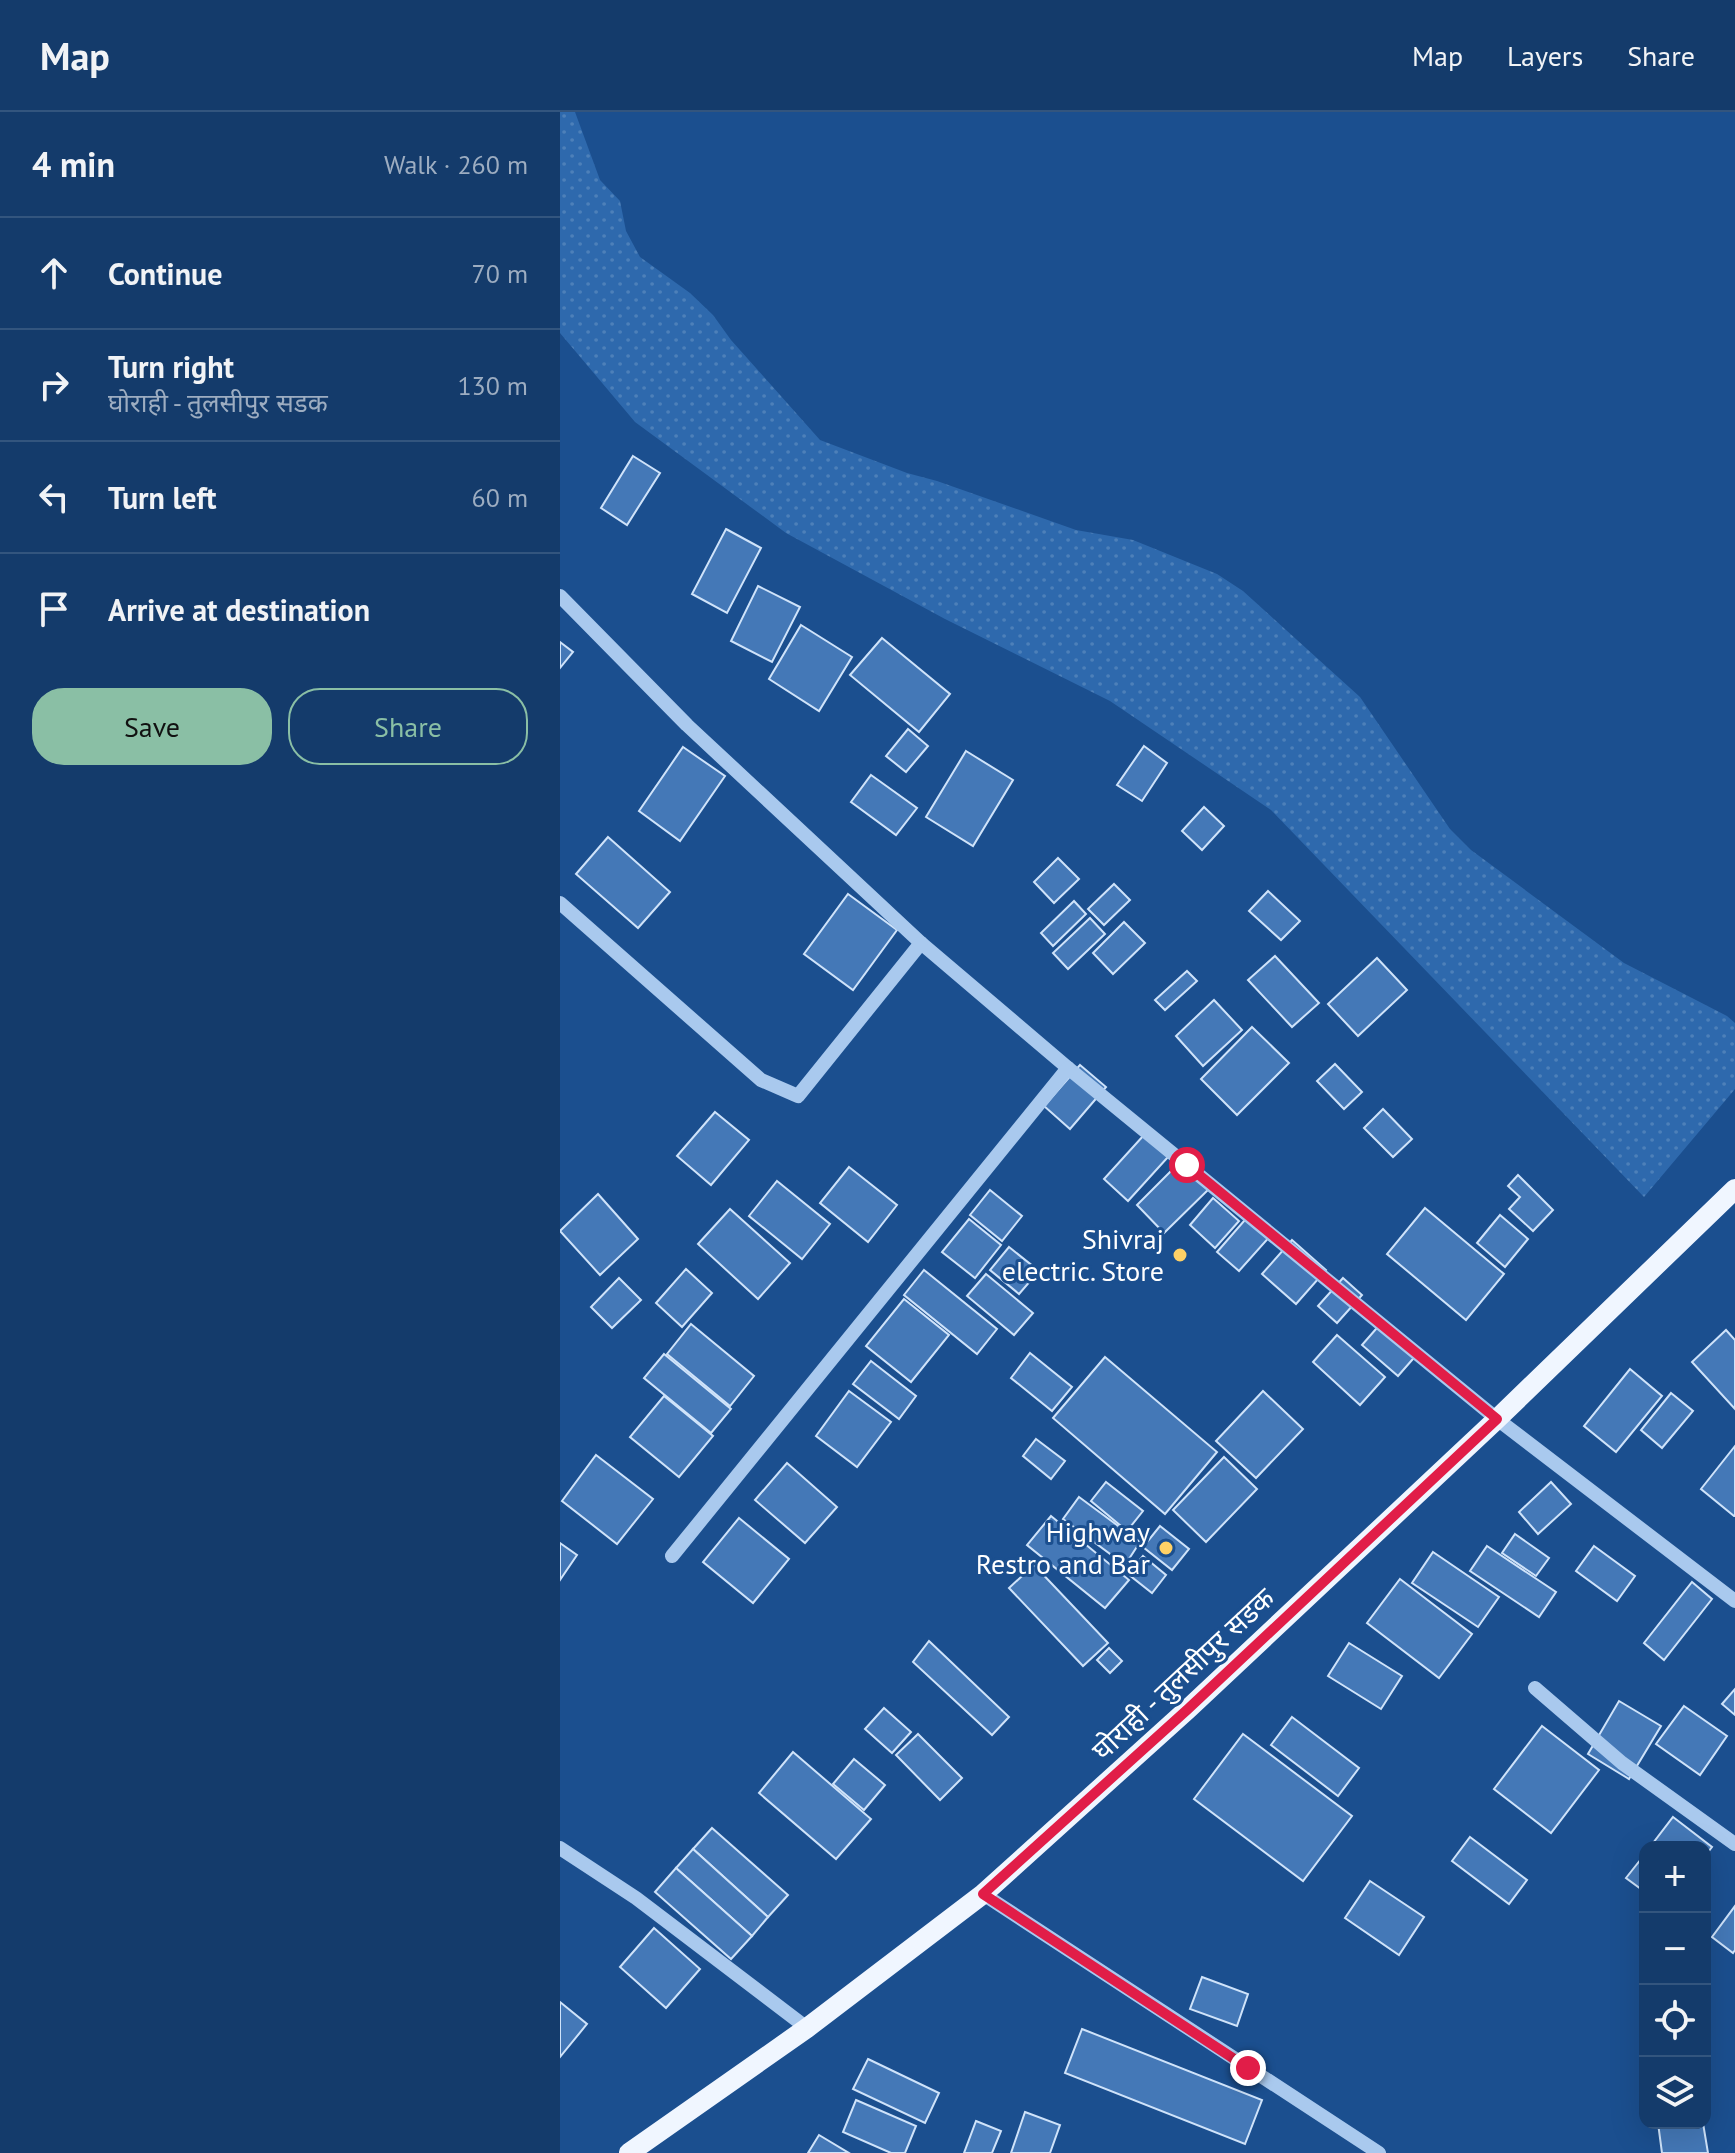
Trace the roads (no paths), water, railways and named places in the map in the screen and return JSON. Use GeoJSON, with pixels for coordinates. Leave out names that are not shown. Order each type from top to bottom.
{"type":"FeatureCollection","features":[{"type":"Feature","properties":{"kind":"main road","name":"घोराही - तुलसीपुर सडक"},"geometry":{"type":"LineString","coordinates":[[629,2153],[807,2028],[983,1894],[1188,1709],[1497,1419],[1735,1189]]}},
{"type":"Feature","properties":{"kind":"street"},"geometry":{"type":"LineString","coordinates":[[560,596],[687,725],[921,943],[1068,1068],[1497,1419],[1735,1601]]}},
{"type":"Feature","properties":{"kind":"street"},"geometry":{"type":"LineString","coordinates":[[560,903],[761,1080],[798,1096],[921,943]]}},
{"type":"Feature","properties":{"kind":"street"},"geometry":{"type":"LineString","coordinates":[[672,1556],[1068,1068]]}},
{"type":"Feature","properties":{"kind":"street"},"geometry":{"type":"LineString","coordinates":[[1535,1688],[1622,1763],[1735,1844]]}},
{"type":"Feature","properties":{"kind":"street"},"geometry":{"type":"LineString","coordinates":[[560,1848],[636,1898],[807,2028]]}},
{"type":"Feature","properties":{"kind":"street"},"geometry":{"type":"LineString","coordinates":[[983,1894],[1379,2153]]}},
{"type":"Feature","properties":{"kind":"place","name":"Shivraj electric. Store"},"geometry":{"type":"Point","coordinates":[1180,1255]}},
{"type":"Feature","properties":{"kind":"place","name":"Highway Restro and Bar"},"geometry":{"type":"Point","coordinates":[1166,1548]}}]}
